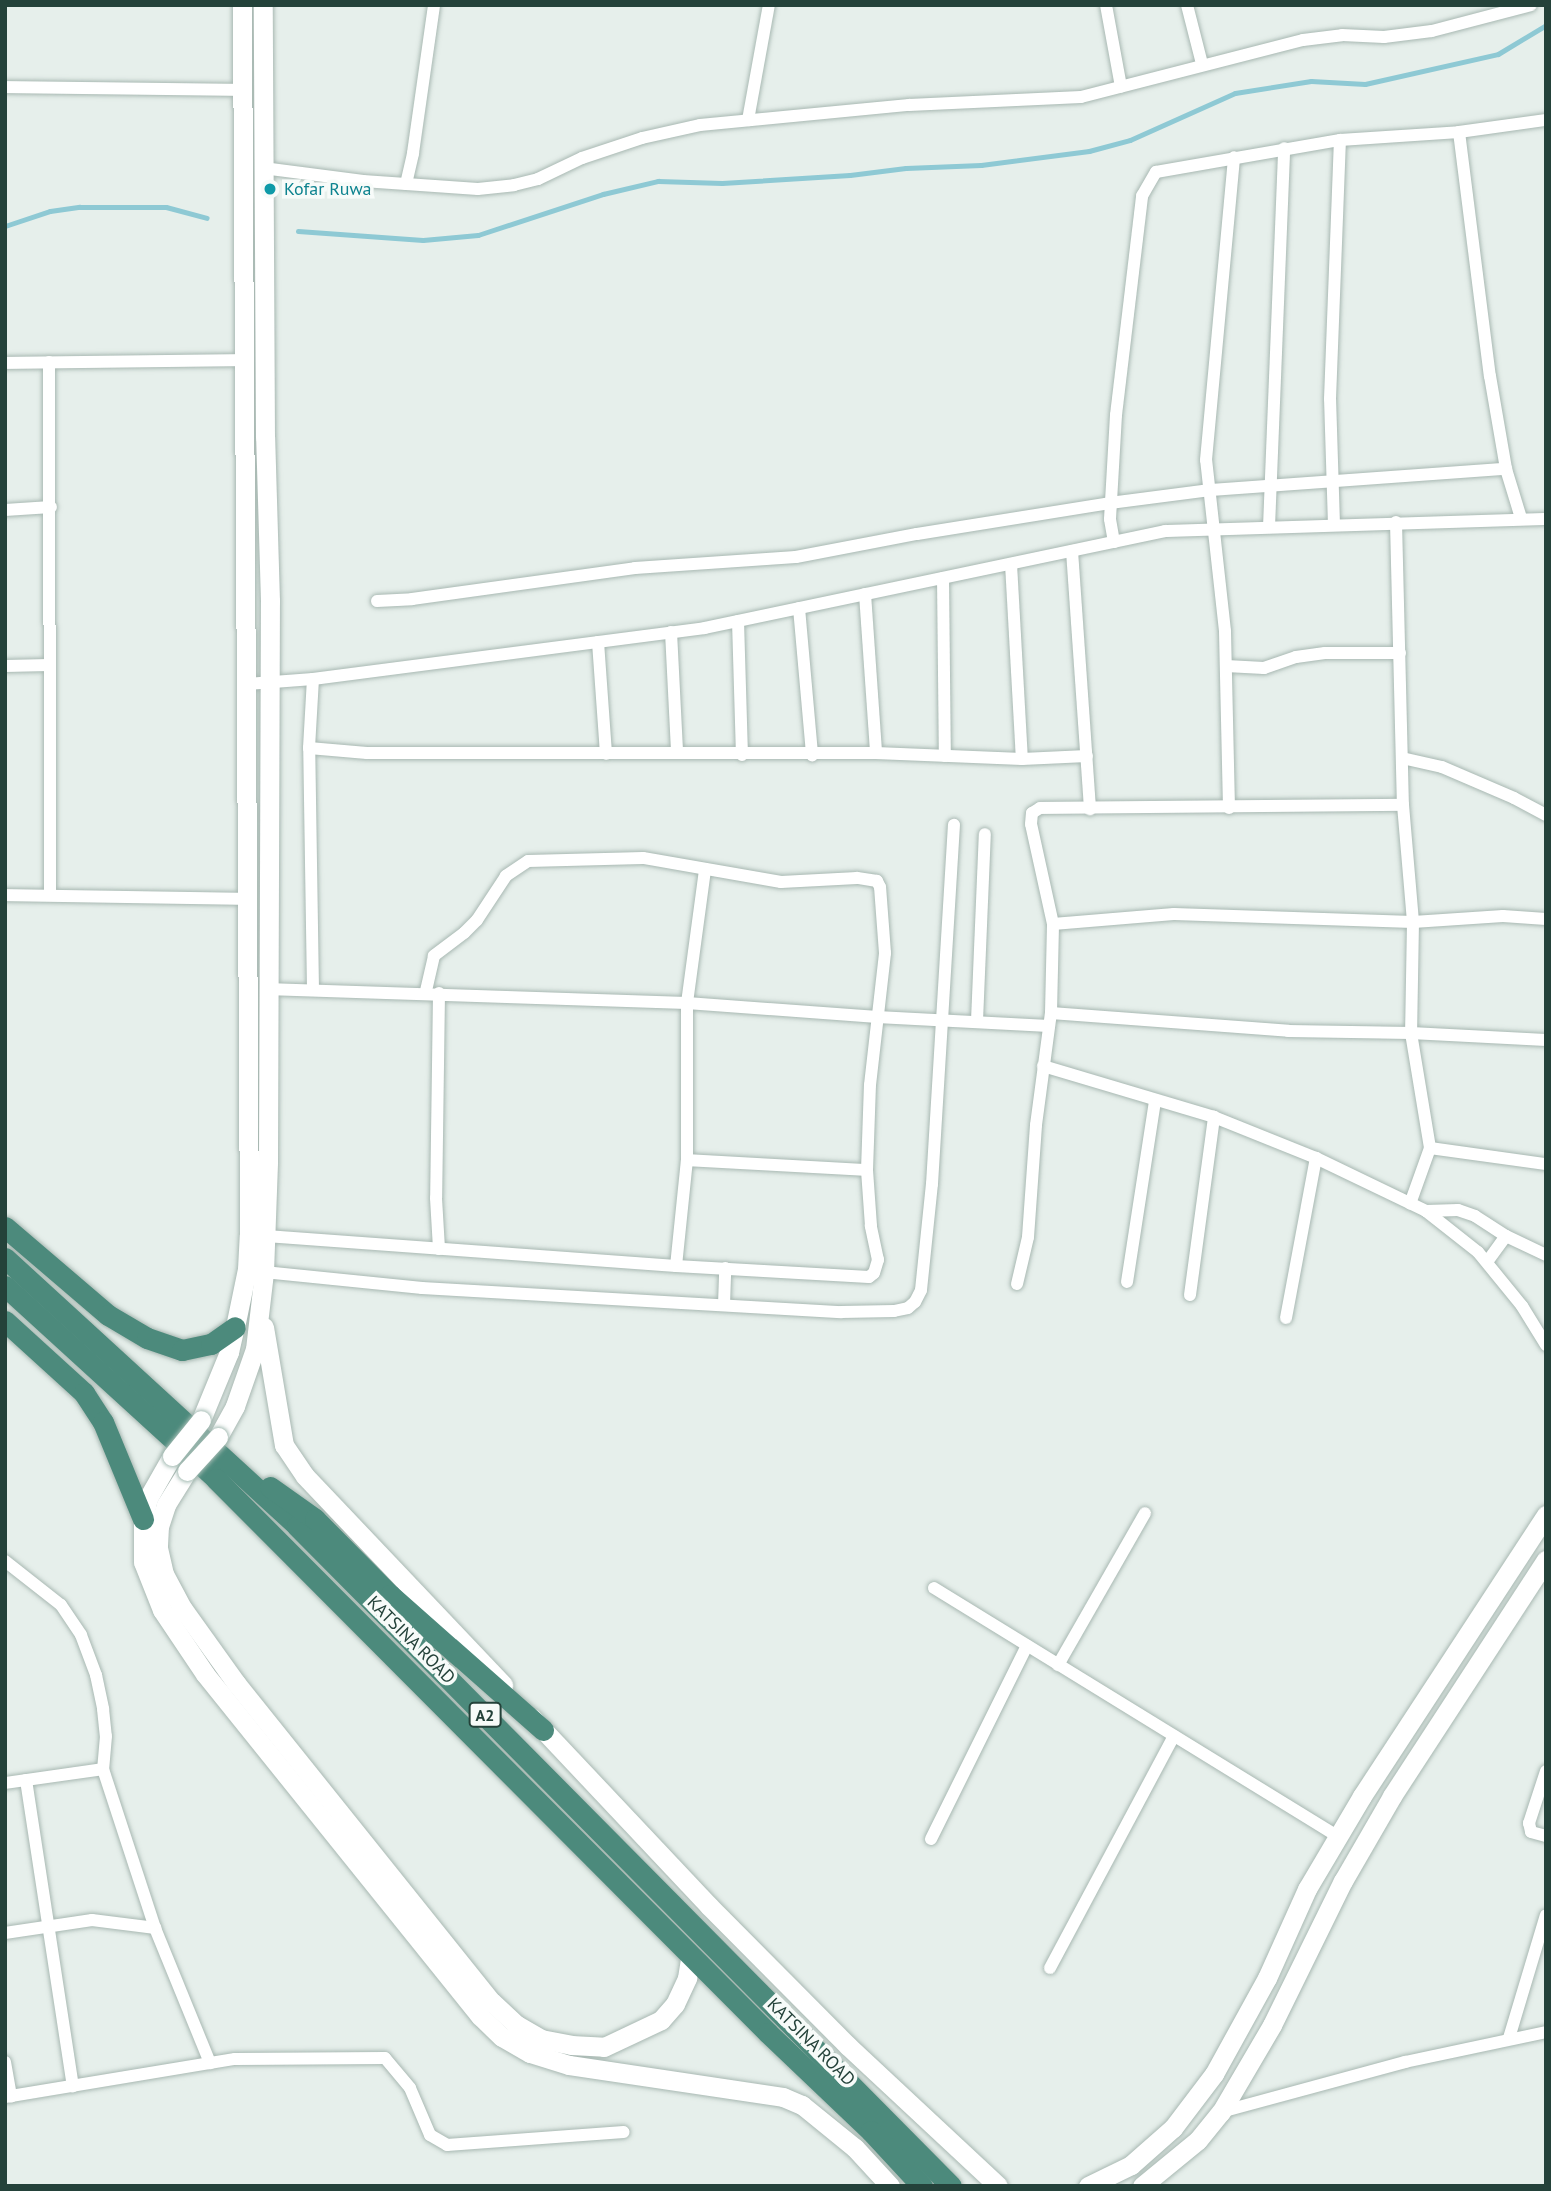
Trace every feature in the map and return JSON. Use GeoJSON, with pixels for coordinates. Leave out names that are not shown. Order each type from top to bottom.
{"type":"FeatureCollection","features":[{"type":"Feature","properties":{"kind":"highway"},"geometry":{"type":"LineString","coordinates":[[5,1227],[108,1315],[147,1338],[183,1350],[211,1344],[235,1327]]}},
{"type":"Feature","properties":{"kind":"highway","name":"KATSINA ROAD"},"geometry":{"type":"LineString","coordinates":[[5,1258],[242,1475],[559,1788],[951,2186]]}},
{"type":"Feature","properties":{"kind":"highway","name":"KATSINA ROAD"},"geometry":{"type":"LineString","coordinates":[[5,1286],[216,1479],[871,2131],[922,2186]]}},
{"type":"Feature","properties":{"kind":"highway"},"geometry":{"type":"LineString","coordinates":[[5,1321],[83,1393],[103,1422],[143,1519]]}},
{"type":"Feature","properties":{"kind":"highway"},"geometry":{"type":"LineString","coordinates":[[242,1475],[275,1489],[315,1519],[390,1595],[543,1730]]}},
{"type":"Feature","properties":{"kind":"main road"},"geometry":{"type":"LineString","coordinates":[[242,5],[248,899],[247,1269],[229,1352],[201,1420],[172,1455],[148,1498],[143,1519],[143,1562],[162,1610],[205,1674],[480,2017],[502,2037],[530,2053],[580,2067],[783,2097],[802,2105],[822,2119],[890,2186]]}},
{"type":"Feature","properties":{"kind":"main road"},"geometry":{"type":"LineString","coordinates":[[264,5],[263,169],[269,685],[264,1272],[255,1349],[245,1378],[218,1437],[187,1471],[166,1505],[159,1526],[158,1548],[164,1574],[183,1609],[236,1683],[492,2003],[517,2025],[541,2039],[604,2047],[629,2038],[661,2020],[676,2004],[687,1978],[691,1954]]}},
{"type":"Feature","properties":{"kind":"main road"},"geometry":{"type":"LineString","coordinates":[[261,1314],[284,1445],[304,1476],[473,1650],[543,1730],[709,1906],[839,2037],[998,2186]]}},
{"type":"Feature","properties":{"kind":"main road"},"geometry":{"type":"LineString","coordinates":[[1087,2186],[1131,2165],[1173,2128],[1214,2074],[1268,1978],[1307,1889],[1391,1750],[1546,1515]]}},
{"type":"Feature","properties":{"kind":"main road"},"geometry":{"type":"LineString","coordinates":[[1143,2186],[1198,2140],[1221,2112],[1272,2025],[1343,1881],[1392,1796],[1546,1560]]}},
{"type":"Feature","properties":{"kind":"street"},"geometry":{"type":"LineString","coordinates":[[406,184],[413,153],[434,5]]}},
{"type":"Feature","properties":{"kind":"street"},"geometry":{"type":"LineString","coordinates":[[748,120],[769,5]]}},
{"type":"Feature","properties":{"kind":"street"},"geometry":{"type":"LineString","coordinates":[[1106,5],[1121,87]]}},
{"type":"Feature","properties":{"kind":"street"},"geometry":{"type":"LineString","coordinates":[[1187,5],[1202,64]]}},
{"type":"Feature","properties":{"kind":"street"},"geometry":{"type":"LineString","coordinates":[[263,169],[478,189],[513,185],[642,138],[700,125],[909,106],[1056,100],[1121,87],[1303,40],[1342,35],[1384,37],[1432,31],[1531,5]]}},
{"type":"Feature","properties":{"kind":"street"},"geometry":{"type":"LineString","coordinates":[[5,87],[243,90]]}},
{"type":"Feature","properties":{"kind":"street"},"geometry":{"type":"LineString","coordinates":[[1114,542],[1110,503],[1116,415],[1142,196],[1156,172],[1340,140],[1459,132],[1546,120]]}},
{"type":"Feature","properties":{"kind":"street"},"geometry":{"type":"LineString","coordinates":[[1459,132],[1490,376],[1506,469],[1521,518]]}},
{"type":"Feature","properties":{"kind":"street"},"geometry":{"type":"LineString","coordinates":[[1334,525],[1330,400],[1340,140]]}},
{"type":"Feature","properties":{"kind":"street"},"geometry":{"type":"LineString","coordinates":[[1269,527],[1284,148]]}},
{"type":"Feature","properties":{"kind":"street"},"geometry":{"type":"LineString","coordinates":[[1229,808],[1226,666],[1215,529],[1206,460],[1234,157]]}},
{"type":"Feature","properties":{"kind":"street"},"geometry":{"type":"LineString","coordinates":[[5,363],[245,360]]}},
{"type":"Feature","properties":{"kind":"street"},"geometry":{"type":"LineString","coordinates":[[50,362],[50,893]]}},
{"type":"Feature","properties":{"kind":"street"},"geometry":{"type":"LineString","coordinates":[[377,601],[412,599],[635,568],[796,557],[917,534],[1210,490],[1332,484],[1506,469]]}},
{"type":"Feature","properties":{"kind":"street"},"geometry":{"type":"LineString","coordinates":[[5,510],[51,507]]}},
{"type":"Feature","properties":{"kind":"street"},"geometry":{"type":"LineString","coordinates":[[247,684],[269,685],[738,621],[1165,531],[1546,519]]}},
{"type":"Feature","properties":{"kind":"street"},"geometry":{"type":"LineString","coordinates":[[1396,522],[1403,806],[1413,922],[1411,1033],[1430,1148],[1410,1204]]}},
{"type":"Feature","properties":{"kind":"street"},"geometry":{"type":"LineString","coordinates":[[1072,551],[1090,809]]}},
{"type":"Feature","properties":{"kind":"street"},"geometry":{"type":"LineString","coordinates":[[1011,564],[1021,759]]}},
{"type":"Feature","properties":{"kind":"street"},"geometry":{"type":"LineString","coordinates":[[943,578],[945,756]]}},
{"type":"Feature","properties":{"kind":"street"},"geometry":{"type":"LineString","coordinates":[[865,594],[876,753]]}},
{"type":"Feature","properties":{"kind":"street"},"geometry":{"type":"LineString","coordinates":[[799,608],[811,755]]}},
{"type":"Feature","properties":{"kind":"street"},"geometry":{"type":"LineString","coordinates":[[738,621],[742,754]]}},
{"type":"Feature","properties":{"kind":"street"},"geometry":{"type":"LineString","coordinates":[[671,632],[677,752]]}},
{"type":"Feature","properties":{"kind":"street"},"geometry":{"type":"LineString","coordinates":[[598,642],[606,754]]}},
{"type":"Feature","properties":{"kind":"street"},"geometry":{"type":"LineString","coordinates":[[1226,666],[1264,668],[1296,657],[1325,653],[1400,653]]}},
{"type":"Feature","properties":{"kind":"street"},"geometry":{"type":"LineString","coordinates":[[5,666],[49,665]]}},
{"type":"Feature","properties":{"kind":"street"},"geometry":{"type":"LineString","coordinates":[[313,679],[309,748],[313,990]]}},
{"type":"Feature","properties":{"kind":"street"},"geometry":{"type":"LineString","coordinates":[[309,748],[367,753],[876,753],[1021,759],[1087,756]]}},
{"type":"Feature","properties":{"kind":"street"},"geometry":{"type":"LineString","coordinates":[[1402,758],[1442,767],[1546,815]]}},
{"type":"Feature","properties":{"kind":"street"},"geometry":{"type":"LineString","coordinates":[[1017,1284],[1028,1237],[1043,1066],[1050,1020],[1053,924],[1031,824],[1032,813],[1040,808],[1403,806]]}},
{"type":"Feature","properties":{"kind":"street"},"geometry":{"type":"LineString","coordinates":[[264,1272],[422,1288],[842,1312],[894,1311],[908,1308],[915,1302],[920,1290],[932,1184],[954,825]]}},
{"type":"Feature","properties":{"kind":"street"},"geometry":{"type":"LineString","coordinates":[[977,1021],[985,834]]}},
{"type":"Feature","properties":{"kind":"street"},"geometry":{"type":"LineString","coordinates":[[265,1236],[439,1249],[676,1266],[869,1277],[878,1267],[871,1226],[867,1170],[877,1017],[885,953],[880,887],[877,881],[869,878],[781,882],[643,858],[528,861],[506,876],[470,927],[434,956],[432,993],[439,1249]]}},
{"type":"Feature","properties":{"kind":"street"},"geometry":{"type":"LineString","coordinates":[[676,1266],[687,1160],[687,1003],[705,869]]}},
{"type":"Feature","properties":{"kind":"street"},"geometry":{"type":"LineString","coordinates":[[5,895],[50,893],[248,899]]}},
{"type":"Feature","properties":{"kind":"street"},"geometry":{"type":"LineString","coordinates":[[1053,924],[1174,914],[1413,922],[1503,916],[1546,919]]}},
{"type":"Feature","properties":{"kind":"street"},"geometry":{"type":"LineString","coordinates":[[266,989],[687,1003],[942,1021],[1050,1020],[1546,1040]]}},
{"type":"Feature","properties":{"kind":"street"},"geometry":{"type":"LineString","coordinates":[[1043,1066],[1155,1102],[1214,1117],[1316,1158],[1426,1211],[1487,1262],[1522,1306],[1546,1345]]}},
{"type":"Feature","properties":{"kind":"street"},"geometry":{"type":"LineString","coordinates":[[1127,1282],[1155,1102]]}},
{"type":"Feature","properties":{"kind":"street"},"geometry":{"type":"LineString","coordinates":[[1190,1296],[1214,1117]]}},
{"type":"Feature","properties":{"kind":"street"},"geometry":{"type":"LineString","coordinates":[[1430,1148],[1546,1164]]}},
{"type":"Feature","properties":{"kind":"street"},"geometry":{"type":"LineString","coordinates":[[1286,1318],[1316,1158]]}},
{"type":"Feature","properties":{"kind":"street"},"geometry":{"type":"LineString","coordinates":[[687,1160],[867,1170]]}},
{"type":"Feature","properties":{"kind":"street"},"geometry":{"type":"LineString","coordinates":[[1426,1211],[1458,1210],[1475,1216],[1506,1236],[1546,1255]]}},
{"type":"Feature","properties":{"kind":"street"},"geometry":{"type":"LineString","coordinates":[[1487,1262],[1506,1236]]}},
{"type":"Feature","properties":{"kind":"street"},"geometry":{"type":"LineString","coordinates":[[724,1305],[725,1268]]}},
{"type":"Feature","properties":{"kind":"street"},"geometry":{"type":"LineString","coordinates":[[1058,1665],[1145,1513]]}},
{"type":"Feature","properties":{"kind":"street"},"geometry":{"type":"LineString","coordinates":[[5,1561],[61,1605],[81,1635],[96,1675],[103,1709],[106,1736],[103,1769],[155,1928],[210,2063]]}},
{"type":"Feature","properties":{"kind":"street"},"geometry":{"type":"LineString","coordinates":[[934,1588],[1338,1837]]}},
{"type":"Feature","properties":{"kind":"street"},"geometry":{"type":"LineString","coordinates":[[931,1839],[1027,1646]]}},
{"type":"Feature","properties":{"kind":"street"},"geometry":{"type":"LineString","coordinates":[[1051,1968],[1174,1736]]}},
{"type":"Feature","properties":{"kind":"street"},"geometry":{"type":"LineString","coordinates":[[5,1783],[103,1769]]}},
{"type":"Feature","properties":{"kind":"street"},"geometry":{"type":"LineString","coordinates":[[1546,1771],[1529,1823],[1531,1832],[1546,1836]]}},
{"type":"Feature","properties":{"kind":"street"},"geometry":{"type":"LineString","coordinates":[[26,1780],[73,2086]]}},
{"type":"Feature","properties":{"kind":"street"},"geometry":{"type":"LineString","coordinates":[[1509,2038],[1546,1917]]}},
{"type":"Feature","properties":{"kind":"street"},"geometry":{"type":"LineString","coordinates":[[5,1933],[92,1920],[155,1928]]}},
{"type":"Feature","properties":{"kind":"street"},"geometry":{"type":"LineString","coordinates":[[1221,2112],[1405,2062],[1546,2032]]}},
{"type":"Feature","properties":{"kind":"street"},"geometry":{"type":"LineString","coordinates":[[5,2062],[8,2097],[235,2059],[385,2058],[410,2088],[430,2135],[447,2145],[624,2132]]}},
{"type":"Feature","properties":{"kind":"waterway"},"geometry":{"type":"LineString","coordinates":[[298,231],[423,240],[478,235],[603,194],[658,181],[722,183],[850,175],[906,168],[981,165],[1089,151],[1130,140],[1235,93],[1311,81],[1365,84],[1498,54],[1546,25]]}},
{"type":"Feature","properties":{"kind":"waterway"},"geometry":{"type":"LineString","coordinates":[[5,226],[50,211],[80,207],[166,207],[207,218]]}},
{"type":"Feature","properties":{"kind":"place","name":"Kofar Ruwa"},"geometry":{"type":"Point","coordinates":[270,189]}}]}
